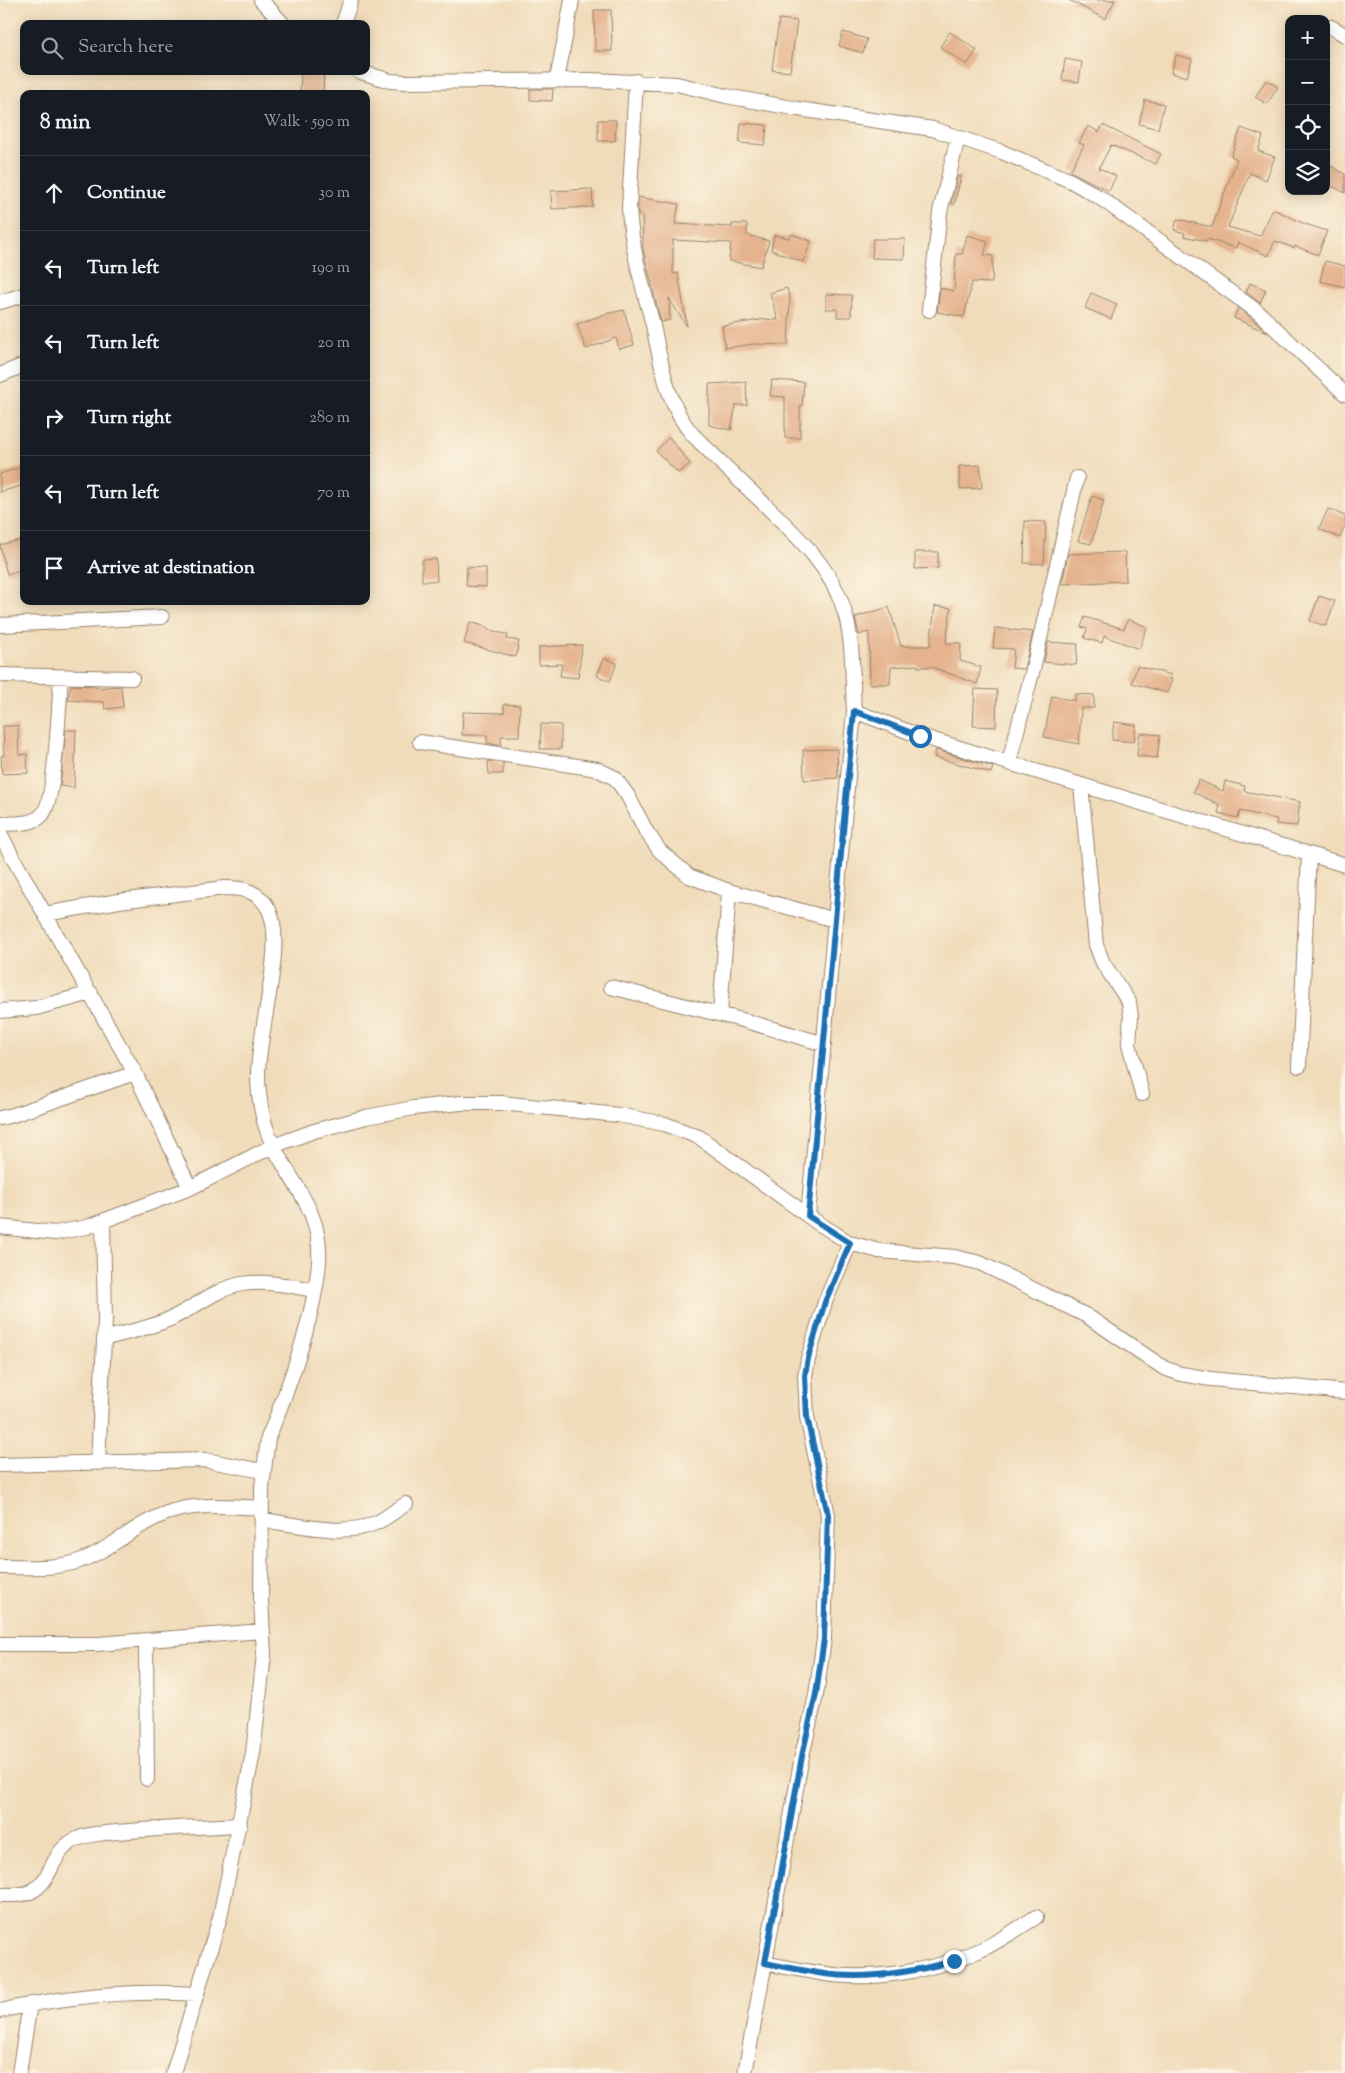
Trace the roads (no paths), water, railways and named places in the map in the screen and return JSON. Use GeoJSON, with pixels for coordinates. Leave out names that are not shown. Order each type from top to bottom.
{"type":"FeatureCollection","features":[{"type":"Feature","properties":{"kind":"street"},"geometry":{"type":"LineString","coordinates":[[261,0],[279,20]]}},
{"type":"Feature","properties":{"kind":"street"},"geometry":{"type":"LineString","coordinates":[[345,20],[351,0]]}},
{"type":"Feature","properties":{"kind":"street"},"geometry":{"type":"LineString","coordinates":[[558,80],[572,0]]}},
{"type":"Feature","properties":{"kind":"street"},"geometry":{"type":"LineString","coordinates":[[1331,26],[1345,35]]}},
{"type":"Feature","properties":{"kind":"street"},"geometry":{"type":"LineString","coordinates":[[370,75],[390,81],[406,82],[558,80],[636,81],[677,84],[726,96],[798,109],[910,124],[958,137],[1002,152],[1071,181],[1099,198],[1258,312],[1345,394]]}},
{"type":"Feature","properties":{"kind":"street"},"geometry":{"type":"LineString","coordinates":[[636,81],[629,208],[630,224],[637,262],[671,396],[684,425],[788,527],[834,584],[845,612],[850,636],[854,711],[808,1216]]}},
{"type":"Feature","properties":{"kind":"street"},"geometry":{"type":"LineString","coordinates":[[929,310],[940,212],[958,137]]}},
{"type":"Feature","properties":{"kind":"street"},"geometry":{"type":"LineString","coordinates":[[0,302],[20,296]]}},
{"type":"Feature","properties":{"kind":"street"},"geometry":{"type":"LineString","coordinates":[[0,375],[20,367]]}},
{"type":"Feature","properties":{"kind":"street"},"geometry":{"type":"LineString","coordinates":[[1008,762],[1033,669],[1077,478]]}},
{"type":"Feature","properties":{"kind":"street"},"geometry":{"type":"LineString","coordinates":[[0,624],[162,617]]}},
{"type":"Feature","properties":{"kind":"street"},"geometry":{"type":"LineString","coordinates":[[0,675],[132,678]]}},
{"type":"Feature","properties":{"kind":"street"},"geometry":{"type":"LineString","coordinates":[[0,824],[36,820],[47,809],[52,780],[61,677]]}},
{"type":"Feature","properties":{"kind":"street"},"geometry":{"type":"LineString","coordinates":[[854,711],[920,736],[1345,865]]}},
{"type":"Feature","properties":{"kind":"street"},"geometry":{"type":"LineString","coordinates":[[420,742],[597,769],[615,778],[628,796],[646,831],[660,851],[689,876],[729,890],[835,920]]}},
{"type":"Feature","properties":{"kind":"street"},"geometry":{"type":"LineString","coordinates":[[1081,785],[1096,945],[1103,963],[1129,1002],[1131,1016],[1129,1044],[1142,1094]]}},
{"type":"Feature","properties":{"kind":"street"},"geometry":{"type":"LineString","coordinates":[[0,833],[6,860],[45,914],[91,993],[135,1074],[190,1188]]}},
{"type":"Feature","properties":{"kind":"street"},"geometry":{"type":"LineString","coordinates":[[1298,1066],[1309,854]]}},
{"type":"Feature","properties":{"kind":"street"},"geometry":{"type":"LineString","coordinates":[[45,914],[119,901],[225,888],[240,888],[260,897],[269,910],[273,926],[274,943],[272,970],[259,1053],[258,1091],[273,1146],[312,1213],[318,1237],[319,1260],[315,1290],[302,1340],[268,1438],[262,1514],[261,1600],[264,1654],[253,1753],[220,1917],[173,2073]]}},
{"type":"Feature","properties":{"kind":"street"},"geometry":{"type":"LineString","coordinates":[[720,1014],[729,890]]}},
{"type":"Feature","properties":{"kind":"street"},"geometry":{"type":"LineString","coordinates":[[611,987],[720,1014],[824,1044]]}},
{"type":"Feature","properties":{"kind":"street"},"geometry":{"type":"LineString","coordinates":[[0,1011],[36,1008],[91,993]]}},
{"type":"Feature","properties":{"kind":"street"},"geometry":{"type":"LineString","coordinates":[[0,1118],[135,1074]]}},
{"type":"Feature","properties":{"kind":"street"},"geometry":{"type":"LineString","coordinates":[[0,1227],[64,1232],[103,1222],[190,1188],[273,1146],[314,1130],[366,1117],[414,1108],[460,1103],[501,1103],[618,1115],[665,1124],[699,1137],[808,1216],[850,1243],[879,1251],[955,1257],[980,1262],[1087,1316],[1150,1360],[1181,1374],[1244,1383],[1345,1392]]}},
{"type":"Feature","properties":{"kind":"street"},"geometry":{"type":"LineString","coordinates":[[98,1463],[104,1339],[103,1222]]}},
{"type":"Feature","properties":{"kind":"street"},"geometry":{"type":"LineString","coordinates":[[745,2073],[802,1756],[816,1694],[824,1639],[828,1515],[807,1417],[805,1376],[808,1358],[825,1302],[850,1243]]}},
{"type":"Feature","properties":{"kind":"street"},"geometry":{"type":"LineString","coordinates":[[104,1339],[165,1321],[186,1311],[212,1294],[243,1284],[271,1284],[315,1290]]}},
{"type":"Feature","properties":{"kind":"street"},"geometry":{"type":"LineString","coordinates":[[0,1465],[205,1460],[264,1471]]}},
{"type":"Feature","properties":{"kind":"street"},"geometry":{"type":"LineString","coordinates":[[0,1568],[58,1566],[87,1558],[166,1513],[185,1509],[202,1507],[262,1514],[330,1529],[359,1528],[373,1524],[406,1504]]}},
{"type":"Feature","properties":{"kind":"street"},"geometry":{"type":"LineString","coordinates":[[0,1644],[98,1644],[264,1631]]}},
{"type":"Feature","properties":{"kind":"street"},"geometry":{"type":"LineString","coordinates":[[146,1641],[147,1778]]}},
{"type":"Feature","properties":{"kind":"street"},"geometry":{"type":"LineString","coordinates":[[0,1895],[34,1890],[43,1881],[58,1852],[66,1844],[92,1834],[165,1828],[240,1825]]}},
{"type":"Feature","properties":{"kind":"street"},"geometry":{"type":"LineString","coordinates":[[765,1963],[826,1974],[854,1976],[872,1976],[931,1967],[978,1952],[1036,1917]]}},
{"type":"Feature","properties":{"kind":"street"},"geometry":{"type":"LineString","coordinates":[[0,2011],[30,2004],[97,1994],[156,1992],[197,1994]]}},
{"type":"Feature","properties":{"kind":"street"},"geometry":{"type":"LineString","coordinates":[[19,2073],[30,2004]]}}]}
